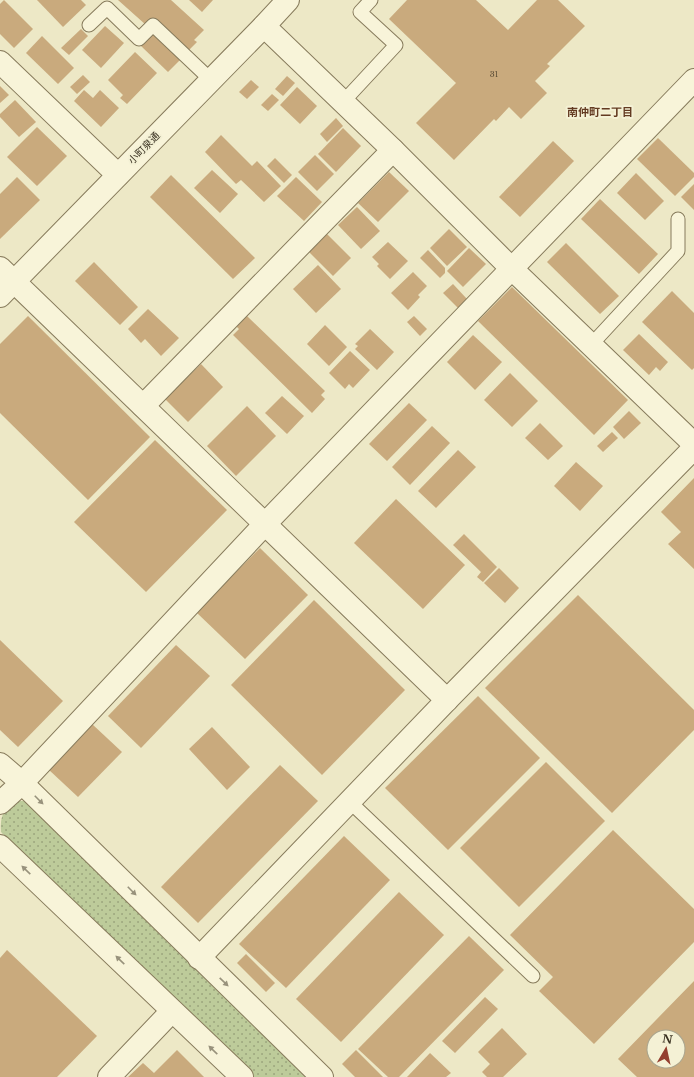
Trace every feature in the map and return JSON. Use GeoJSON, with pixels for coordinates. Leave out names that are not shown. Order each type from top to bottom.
{"type":"FeatureCollection","features":[{"type":"Feature","properties":{"kind":"street","name":"小町泉通"},"geometry":{"type":"LineString","coordinates":[[5,282],[118,175],[288,0]]}},
{"type":"Feature","properties":{"kind":"street"},"geometry":{"type":"LineString","coordinates":[[264,26],[393,150],[511,268],[694,444]]}},
{"type":"Feature","properties":{"kind":"street"},"geometry":{"type":"LineString","coordinates":[[0,62],[118,175]]}},
{"type":"Feature","properties":{"kind":"street"},"geometry":{"type":"LineString","coordinates":[[0,803],[22,782],[265,524],[694,80]]}},
{"type":"Feature","properties":{"kind":"street"},"geometry":{"type":"LineString","coordinates":[[143,406],[393,150]]}},
{"type":"Feature","properties":{"kind":"street"},"geometry":{"type":"LineString","coordinates":[[5,282],[143,406],[447,700]]}},
{"type":"Feature","properties":{"kind":"street"},"geometry":{"type":"LineString","coordinates":[[199,958],[447,700],[694,448]]}},
{"type":"Feature","properties":{"kind":"street"},"geometry":{"type":"LineString","coordinates":[[0,764],[22,782],[199,958],[322,1077]]}},
{"type":"Feature","properties":{"kind":"street"},"geometry":{"type":"LineString","coordinates":[[0,846],[242,1077]]}},
{"type":"Feature","properties":{"kind":"street"},"geometry":{"type":"LineString","coordinates":[[108,1077],[172,1011]]}},
{"type":"Feature","properties":{"kind":"lane"},"geometry":{"type":"LineString","coordinates":[[343,102],[396,45],[360,12],[371,0]]}},
{"type":"Feature","properties":{"kind":"lane"},"geometry":{"type":"LineString","coordinates":[[89,25],[107,8],[139,39],[154,25],[211,80]]}},
{"type":"Feature","properties":{"kind":"lane"},"geometry":{"type":"LineString","coordinates":[[591,345],[678,251],[678,218]]}},
{"type":"Feature","properties":{"kind":"lane"},"geometry":{"type":"LineString","coordinates":[[349,802],[533,976]]}},
{"type":"Feature","properties":{"kind":"green space"},"geometry":{"type":"Polygon","coordinates":[[[15,801],[24,801],[33,806],[306,1077],[254,1077],[1,832],[3,814],[15,801]]]}},
{"type":"Feature","properties":{"kind":"building"},"geometry":{"type":"Polygon","coordinates":[[[4,0],[33,29],[14,48],[0,34],[0,4],[4,0]]]}},
{"type":"Feature","properties":{"kind":"building"},"geometry":{"type":"Polygon","coordinates":[[[37,0],[81,0],[86,5],[63,27],[37,0]]]}},
{"type":"Feature","properties":{"kind":"building"},"geometry":{"type":"Polygon","coordinates":[[[118,0],[171,0],[204,30],[194,40],[197,42],[187,52],[146,25],[118,0]]]}},
{"type":"Feature","properties":{"kind":"building"},"geometry":{"type":"Polygon","coordinates":[[[189,0],[213,0],[202,12],[189,0]]]}},
{"type":"Feature","properties":{"kind":"building"},"geometry":{"type":"Polygon","coordinates":[[[407,0],[476,0],[508,30],[537,0],[558,0],[585,26],[547,64],[550,66],[535,81],[547,93],[521,119],[509,107],[496,121],[494,119],[454,160],[416,123],[456,83],[389,19],[407,0]]]}},
{"type":"Feature","properties":{"kind":"building"},"geometry":{"type":"Polygon","coordinates":[[[105,26],[124,43],[101,68],[82,50],[105,26]]]}},
{"type":"Feature","properties":{"kind":"building"},"geometry":{"type":"Polygon","coordinates":[[[81,29],[88,36],[69,55],[61,48],[81,29]]]}},
{"type":"Feature","properties":{"kind":"building"},"geometry":{"type":"Polygon","coordinates":[[[155,31],[183,57],[168,72],[141,46],[155,31]]]}},
{"type":"Feature","properties":{"kind":"building"},"geometry":{"type":"Polygon","coordinates":[[[42,36],[74,68],[58,84],[26,53],[42,36]]]}},
{"type":"Feature","properties":{"kind":"building"},"geometry":{"type":"Polygon","coordinates":[[[135,52],[157,73],[127,104],[120,98],[123,95],[108,80],[135,52]]]}},
{"type":"Feature","properties":{"kind":"building"},"geometry":{"type":"Polygon","coordinates":[[[83,75],[90,82],[77,94],[70,87],[83,75]]]}},
{"type":"Feature","properties":{"kind":"building"},"geometry":{"type":"Polygon","coordinates":[[[287,76],[295,83],[283,96],[275,89],[287,76]]]}},
{"type":"Feature","properties":{"kind":"building"},"geometry":{"type":"Polygon","coordinates":[[[251,80],[259,87],[247,99],[239,92],[251,80]]]}},
{"type":"Feature","properties":{"kind":"building"},"geometry":{"type":"Polygon","coordinates":[[[0,86],[9,95],[0,103],[0,86]]]}},
{"type":"Feature","properties":{"kind":"building"},"geometry":{"type":"Polygon","coordinates":[[[297,87],[317,106],[300,124],[280,105],[297,87]]]}},
{"type":"Feature","properties":{"kind":"building"},"geometry":{"type":"Polygon","coordinates":[[[84,90],[93,98],[100,90],[119,108],[101,127],[74,101],[84,90]]]}},
{"type":"Feature","properties":{"kind":"building"},"geometry":{"type":"Polygon","coordinates":[[[272,94],[279,100],[268,111],[261,105],[272,94]]]}},
{"type":"Feature","properties":{"kind":"building"},"geometry":{"type":"Polygon","coordinates":[[[15,100],[36,122],[19,137],[0,117],[0,114],[15,100]]]}},
{"type":"Feature","properties":{"kind":"building"},"geometry":{"type":"Polygon","coordinates":[[[336,118],[343,126],[327,142],[320,134],[336,118]]]}},
{"type":"Feature","properties":{"kind":"building"},"geometry":{"type":"Polygon","coordinates":[[[37,127],[67,156],[37,186],[7,157],[37,127]]]}},
{"type":"Feature","properties":{"kind":"building"},"geometry":{"type":"Polygon","coordinates":[[[343,128],[361,146],[336,172],[318,154],[343,128]]]}},
{"type":"Feature","properties":{"kind":"building"},"geometry":{"type":"Polygon","coordinates":[[[221,135],[252,166],[257,161],[281,186],[264,202],[241,180],[236,184],[205,152],[221,135]]]}},
{"type":"Feature","properties":{"kind":"building"},"geometry":{"type":"Polygon","coordinates":[[[658,138],[694,173],[694,177],[675,196],[637,159],[658,138]]]}},
{"type":"Feature","properties":{"kind":"building"},"geometry":{"type":"Polygon","coordinates":[[[553,141],[574,161],[520,217],[499,197],[553,141]]]}},
{"type":"Feature","properties":{"kind":"building"},"geometry":{"type":"Polygon","coordinates":[[[315,155],[334,174],[317,191],[298,172],[315,155]]]}},
{"type":"Feature","properties":{"kind":"building"},"geometry":{"type":"Polygon","coordinates":[[[275,158],[292,175],[284,183],[267,166],[275,158]]]}},
{"type":"Feature","properties":{"kind":"building"},"geometry":{"type":"Polygon","coordinates":[[[212,170],[238,194],[220,213],[194,188],[212,170]]]}},
{"type":"Feature","properties":{"kind":"building"},"geometry":{"type":"Polygon","coordinates":[[[389,172],[409,191],[378,222],[358,203],[389,172]]]}},
{"type":"Feature","properties":{"kind":"building"},"geometry":{"type":"Polygon","coordinates":[[[636,173],[664,201],[645,220],[617,193],[636,173]]]}},
{"type":"Feature","properties":{"kind":"building"},"geometry":{"type":"Polygon","coordinates":[[[171,175],[255,258],[233,279],[150,197],[171,175]]]}},
{"type":"Feature","properties":{"kind":"building"},"geometry":{"type":"Polygon","coordinates":[[[17,177],[40,200],[0,239],[0,194],[17,177]]]}},
{"type":"Feature","properties":{"kind":"building"},"geometry":{"type":"Polygon","coordinates":[[[296,177],[322,202],[304,221],[277,196],[296,177]]]}},
{"type":"Feature","properties":{"kind":"building"},"geometry":{"type":"Polygon","coordinates":[[[694,184],[694,210],[681,197],[694,184]]]}},
{"type":"Feature","properties":{"kind":"building"},"geometry":{"type":"Polygon","coordinates":[[[600,199],[658,254],[639,274],[581,219],[600,199]]]}},
{"type":"Feature","properties":{"kind":"building"},"geometry":{"type":"Polygon","coordinates":[[[357,207],[380,231],[361,249],[338,225],[357,207]]]}},
{"type":"Feature","properties":{"kind":"building"},"geometry":{"type":"Polygon","coordinates":[[[449,229],[467,247],[447,266],[430,248],[449,229]]]}},
{"type":"Feature","properties":{"kind":"building"},"geometry":{"type":"Polygon","coordinates":[[[327,234],[351,258],[333,276],[309,252],[327,234]]]}},
{"type":"Feature","properties":{"kind":"building"},"geometry":{"type":"Polygon","coordinates":[[[388,242],[408,261],[390,279],[377,266],[379,264],[372,257],[388,242]]]}},
{"type":"Feature","properties":{"kind":"building"},"geometry":{"type":"Polygon","coordinates":[[[566,243],[619,296],[600,314],[547,262],[566,243]]]}},
{"type":"Feature","properties":{"kind":"building"},"geometry":{"type":"Polygon","coordinates":[[[469,248],[486,264],[463,287],[447,271],[469,248]]]}},
{"type":"Feature","properties":{"kind":"building"},"geometry":{"type":"Polygon","coordinates":[[[428,250],[445,268],[445,273],[440,278],[420,258],[428,250]]]}},
{"type":"Feature","properties":{"kind":"building"},"geometry":{"type":"Polygon","coordinates":[[[94,262],[138,307],[120,325],[75,281],[94,262]]]}},
{"type":"Feature","properties":{"kind":"building"},"geometry":{"type":"Polygon","coordinates":[[[318,265],[341,289],[316,313],[293,289],[318,265]]]}},
{"type":"Feature","properties":{"kind":"building"},"geometry":{"type":"Polygon","coordinates":[[[413,272],[427,286],[418,295],[420,297],[408,310],[391,293],[413,272]]]}},
{"type":"Feature","properties":{"kind":"building"},"geometry":{"type":"Polygon","coordinates":[[[453,284],[467,299],[458,308],[443,293],[453,284]]]}},
{"type":"Feature","properties":{"kind":"building"},"geometry":{"type":"Polygon","coordinates":[[[512,287],[628,400],[594,435],[478,321],[512,287]]]}},
{"type":"Feature","properties":{"kind":"building"},"geometry":{"type":"Polygon","coordinates":[[[672,291],[694,313],[694,368],[692,370],[642,322],[672,291]]]}},
{"type":"Feature","properties":{"kind":"building"},"geometry":{"type":"Polygon","coordinates":[[[148,309],[179,338],[161,356],[145,339],[141,343],[128,329],[148,309]]]}},
{"type":"Feature","properties":{"kind":"building"},"geometry":{"type":"Polygon","coordinates":[[[28,316],[150,437],[88,500],[0,413],[0,344],[28,316]]]}},
{"type":"Feature","properties":{"kind":"building"},"geometry":{"type":"Polygon","coordinates":[[[247,316],[325,391],[321,395],[325,399],[312,413],[233,335],[239,329],[236,326],[247,316]]]}},
{"type":"Feature","properties":{"kind":"building"},"geometry":{"type":"Polygon","coordinates":[[[414,316],[427,329],[420,336],[407,322],[414,316]]]}},
{"type":"Feature","properties":{"kind":"building"},"geometry":{"type":"Polygon","coordinates":[[[325,325],[347,347],[329,366],[307,344],[325,325]]]}},
{"type":"Feature","properties":{"kind":"building"},"geometry":{"type":"Polygon","coordinates":[[[370,329],[394,352],[377,370],[355,349],[358,346],[355,344],[370,329]]]}},
{"type":"Feature","properties":{"kind":"building"},"geometry":{"type":"Polygon","coordinates":[[[639,334],[668,362],[660,371],[656,367],[649,375],[623,350],[639,334]]]}},
{"type":"Feature","properties":{"kind":"building"},"geometry":{"type":"Polygon","coordinates":[[[473,335],[502,362],[475,390],[447,362],[473,335]]]}},
{"type":"Feature","properties":{"kind":"building"},"geometry":{"type":"Polygon","coordinates":[[[350,351],[370,370],[353,388],[349,384],[345,389],[329,373],[350,351]]]}},
{"type":"Feature","properties":{"kind":"building"},"geometry":{"type":"Polygon","coordinates":[[[201,364],[223,387],[188,422],[165,399],[201,364]]]}},
{"type":"Feature","properties":{"kind":"building"},"geometry":{"type":"Polygon","coordinates":[[[510,373],[538,401],[512,427],[484,400],[510,373]]]}},
{"type":"Feature","properties":{"kind":"building"},"geometry":{"type":"Polygon","coordinates":[[[282,396],[304,416],[287,434],[265,413],[282,396]]]}},
{"type":"Feature","properties":{"kind":"building"},"geometry":{"type":"Polygon","coordinates":[[[409,403],[427,420],[387,461],[369,444],[409,403]]]}},
{"type":"Feature","properties":{"kind":"building"},"geometry":{"type":"Polygon","coordinates":[[[247,406],[276,436],[236,476],[207,446],[247,406]]]}},
{"type":"Feature","properties":{"kind":"building"},"geometry":{"type":"Polygon","coordinates":[[[629,411],[641,423],[624,439],[613,427],[629,411]]]}},
{"type":"Feature","properties":{"kind":"building"},"geometry":{"type":"Polygon","coordinates":[[[540,423],[563,446],[548,460],[525,438],[540,423]]]}},
{"type":"Feature","properties":{"kind":"building"},"geometry":{"type":"Polygon","coordinates":[[[432,426],[450,443],[410,485],[392,467],[432,426]]]}},
{"type":"Feature","properties":{"kind":"building"},"geometry":{"type":"Polygon","coordinates":[[[612,432],[618,438],[603,452],[597,446],[612,432]]]}},
{"type":"Feature","properties":{"kind":"building"},"geometry":{"type":"Polygon","coordinates":[[[155,440],[227,510],[146,592],[74,522],[155,440]]]}},
{"type":"Feature","properties":{"kind":"building"},"geometry":{"type":"Polygon","coordinates":[[[458,450],[476,467],[436,508],[418,491],[458,450]]]}},
{"type":"Feature","properties":{"kind":"building"},"geometry":{"type":"Polygon","coordinates":[[[576,462],[603,486],[580,511],[554,486],[576,462]]]}},
{"type":"Feature","properties":{"kind":"building"},"geometry":{"type":"Polygon","coordinates":[[[694,478],[694,569],[668,544],[681,532],[661,512],[694,478]]]}},
{"type":"Feature","properties":{"kind":"building"},"geometry":{"type":"Polygon","coordinates":[[[396,499],[465,565],[423,609],[354,543],[396,499]]]}},
{"type":"Feature","properties":{"kind":"building"},"geometry":{"type":"Polygon","coordinates":[[[464,534],[497,567],[483,582],[477,577],[481,572],[453,545],[464,534]]]}},
{"type":"Feature","properties":{"kind":"building"},"geometry":{"type":"Polygon","coordinates":[[[260,548],[308,595],[245,659],[196,612],[260,548]]]}},
{"type":"Feature","properties":{"kind":"building"},"geometry":{"type":"Polygon","coordinates":[[[499,568],[519,588],[505,603],[484,583],[499,568]]]}},
{"type":"Feature","properties":{"kind":"building"},"geometry":{"type":"Polygon","coordinates":[[[578,595],[694,710],[694,730],[612,813],[485,688],[578,595]]]}},
{"type":"Feature","properties":{"kind":"building"},"geometry":{"type":"Polygon","coordinates":[[[314,600],[405,690],[322,775],[231,685],[314,600]]]}},
{"type":"Feature","properties":{"kind":"building"},"geometry":{"type":"Polygon","coordinates":[[[0,640],[63,701],[18,747],[0,730],[0,640]]]}},
{"type":"Feature","properties":{"kind":"building"},"geometry":{"type":"Polygon","coordinates":[[[176,645],[210,676],[141,748],[108,716],[176,645]]]}},
{"type":"Feature","properties":{"kind":"building"},"geometry":{"type":"Polygon","coordinates":[[[478,696],[540,758],[448,850],[385,788],[478,696]]]}},
{"type":"Feature","properties":{"kind":"building"},"geometry":{"type":"Polygon","coordinates":[[[92,724],[122,752],[78,797],[48,769],[92,724]]]}},
{"type":"Feature","properties":{"kind":"building"},"geometry":{"type":"Polygon","coordinates":[[[212,727],[250,767],[227,790],[189,749],[212,727]]]}},
{"type":"Feature","properties":{"kind":"building"},"geometry":{"type":"Polygon","coordinates":[[[546,762],[605,821],[519,907],[460,848],[546,762]]]}},
{"type":"Feature","properties":{"kind":"building"},"geometry":{"type":"Polygon","coordinates":[[[280,765],[318,801],[198,923],[161,887],[280,765]]]}},
{"type":"Feature","properties":{"kind":"building"},"geometry":{"type":"Polygon","coordinates":[[[613,830],[694,909],[694,942],[594,1044],[539,991],[553,977],[510,935],[613,830]]]}},
{"type":"Feature","properties":{"kind":"building"},"geometry":{"type":"Polygon","coordinates":[[[344,836],[390,880],[286,988],[239,944],[344,836]]]}},
{"type":"Feature","properties":{"kind":"building"},"geometry":{"type":"Polygon","coordinates":[[[399,892],[444,935],[341,1042],[296,999],[399,892]]]}},
{"type":"Feature","properties":{"kind":"building"},"geometry":{"type":"Polygon","coordinates":[[[469,936],[504,970],[399,1077],[388,1077],[358,1049],[469,936]]]}},
{"type":"Feature","properties":{"kind":"building"},"geometry":{"type":"Polygon","coordinates":[[[7,950],[97,1036],[57,1077],[0,1077],[0,958],[7,950]]]}},
{"type":"Feature","properties":{"kind":"building"},"geometry":{"type":"Polygon","coordinates":[[[246,954],[275,983],[266,992],[237,963],[246,954]]]}},
{"type":"Feature","properties":{"kind":"building"},"geometry":{"type":"Polygon","coordinates":[[[694,981],[694,1077],[637,1077],[618,1059],[646,1030],[646,1069],[686,1069],[686,1029],[647,1029],[694,981]]]}},
{"type":"Feature","properties":{"kind":"building"},"geometry":{"type":"Polygon","coordinates":[[[485,997],[498,1009],[455,1053],[442,1041],[485,997]]]}},
{"type":"Feature","properties":{"kind":"building"},"geometry":{"type":"Polygon","coordinates":[[[502,1028],[527,1054],[503,1077],[487,1077],[482,1072],[490,1064],[478,1052],[502,1028]]]}},
{"type":"Feature","properties":{"kind":"building"},"geometry":{"type":"Polygon","coordinates":[[[177,1050],[204,1077],[128,1077],[143,1063],[154,1073],[177,1050]]]}},
{"type":"Feature","properties":{"kind":"building"},"geometry":{"type":"Polygon","coordinates":[[[356,1050],[383,1077],[355,1077],[342,1064],[356,1050]]]}},
{"type":"Feature","properties":{"kind":"building"},"geometry":{"type":"Polygon","coordinates":[[[430,1053],[451,1073],[446,1077],[407,1077],[430,1053]]]}},
{"type":"Feature","properties":{"kind":"district","name":"南仲町二丁目"},"geometry":{"type":"Point","coordinates":[600,112]}}]}
